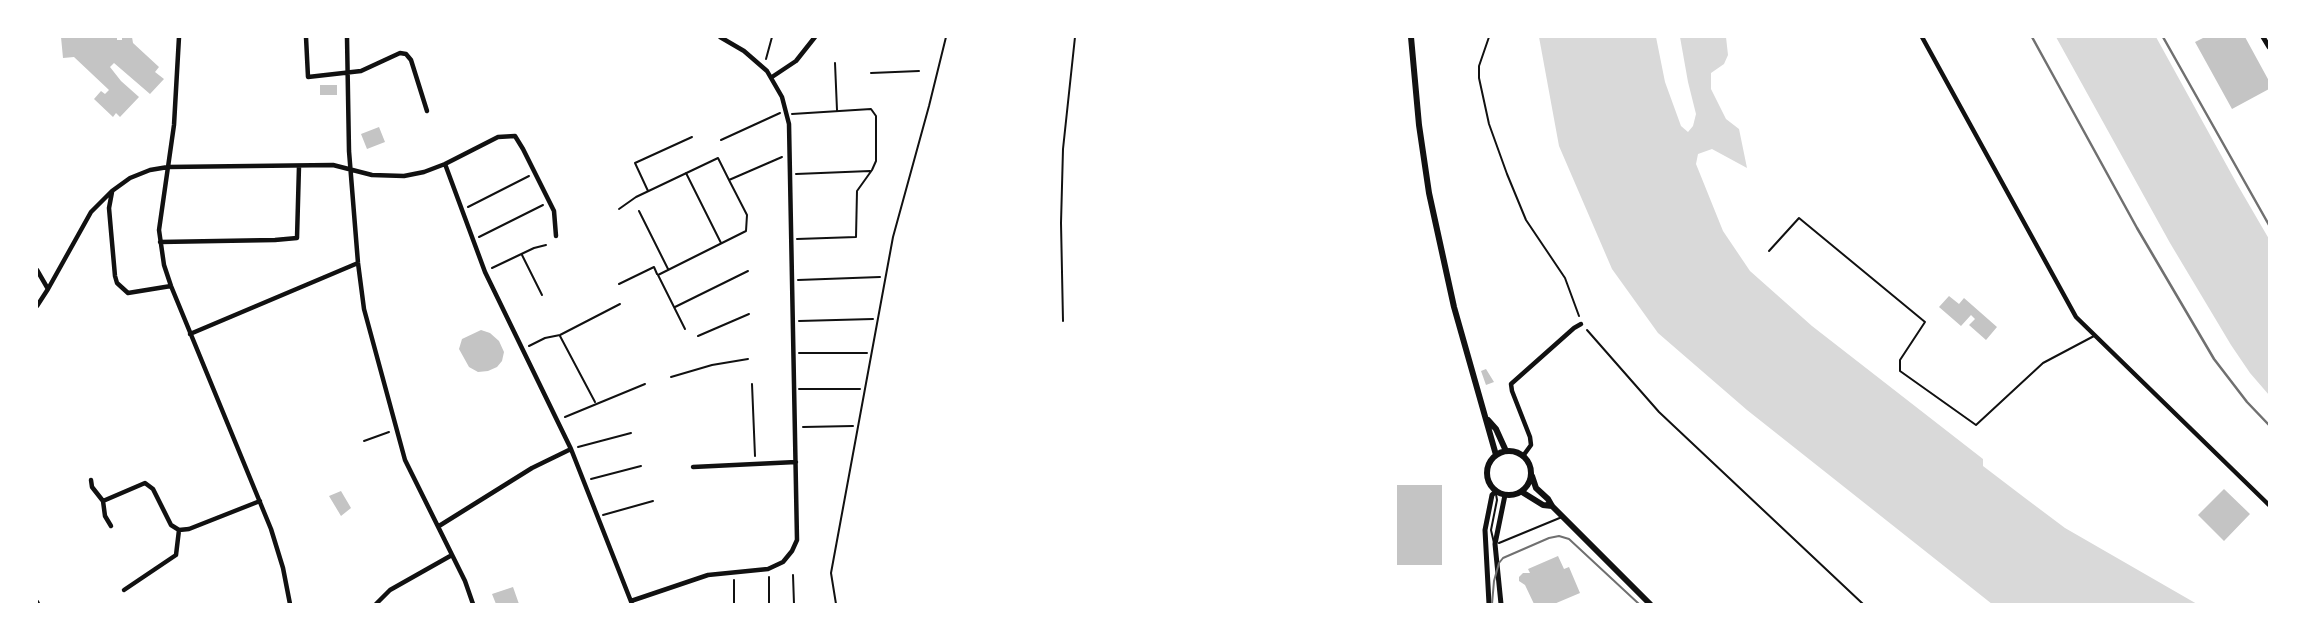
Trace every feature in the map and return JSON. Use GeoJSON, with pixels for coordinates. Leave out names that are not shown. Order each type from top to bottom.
{"type":"FeatureCollection","features":[{"type":"Feature","properties":{"kind":"main road"},"geometry":{"type":"LineString","coordinates":[[1411,37],[1419,125],[1429,193],[1454,307],[1496,455]]}},
{"type":"Feature","properties":{"kind":"main road"},"geometry":{"type":"LineString","coordinates":[[1486,418],[1496,429],[1506,451]]}},
{"type":"Feature","properties":{"kind":"main road"},"geometry":{"type":"LineString","coordinates":[[1506,451],[1523,456],[1530,465],[1530,482],[1522,492],[1513,495],[1496,492],[1488,480],[1488,466],[1496,455],[1506,451]]}},
{"type":"Feature","properties":{"kind":"main road"},"geometry":{"type":"LineString","coordinates":[[1531,476],[1536,488],[1552,506],[1650,604]]}},
{"type":"Feature","properties":{"kind":"main road"},"geometry":{"type":"LineString","coordinates":[[1522,492],[1543,505],[1552,506]]}},
{"type":"Feature","properties":{"kind":"street"},"geometry":{"type":"LineString","coordinates":[[179,37],[174,125],[159,230],[160,242],[171,286],[260,501],[283,568],[290,604]]}},
{"type":"Feature","properties":{"kind":"street"},"geometry":{"type":"LineString","coordinates":[[306,37],[308,77],[360,71],[400,53],[406,54],[411,60],[427,111]]}},
{"type":"Feature","properties":{"kind":"street"},"geometry":{"type":"LineString","coordinates":[[347,37],[349,151],[364,309],[411,475],[452,555],[473,604]]}},
{"type":"Feature","properties":{"kind":"street"},"geometry":{"type":"LineString","coordinates":[[445,164],[472,240],[502,310],[571,449],[632,603],[697,578],[776,566],[788,556],[797,540],[791,153],[787,112],[772,77],[762,65],[720,37]]}},
{"type":"Feature","properties":{"kind":"street"},"geometry":{"type":"LineString","coordinates":[[772,77],[796,61],[815,37]]}},
{"type":"Feature","properties":{"kind":"street"},"geometry":{"type":"LineString","coordinates":[[1922,37],[2077,317],[2269,505]]}},
{"type":"Feature","properties":{"kind":"street"},"geometry":{"type":"LineString","coordinates":[[2263,37],[2269,47]]}},
{"type":"Feature","properties":{"kind":"street"},"geometry":{"type":"LineString","coordinates":[[37,306],[91,212],[130,178],[149,170],[167,167],[333,165],[372,175],[404,176],[445,164],[498,137],[515,136],[554,211],[556,236]]}},
{"type":"Feature","properties":{"kind":"street"},"geometry":{"type":"LineString","coordinates":[[160,242],[275,240],[297,237],[299,166]]}},
{"type":"Feature","properties":{"kind":"street"},"geometry":{"type":"LineString","coordinates":[[112,191],[109,208],[117,283],[128,293],[171,286]]}},
{"type":"Feature","properties":{"kind":"street"},"geometry":{"type":"LineString","coordinates":[[190,334],[358,262]]}},
{"type":"Feature","properties":{"kind":"street"},"geometry":{"type":"LineString","coordinates":[[37,270],[48,289]]}},
{"type":"Feature","properties":{"kind":"street"},"geometry":{"type":"LineString","coordinates":[[1523,456],[1531,445],[1530,437],[1511,384],[1581,324]]}},
{"type":"Feature","properties":{"kind":"street"},"geometry":{"type":"LineString","coordinates":[[438,526],[539,464],[571,449]]}},
{"type":"Feature","properties":{"kind":"street"},"geometry":{"type":"LineString","coordinates":[[693,467],[796,462]]}},
{"type":"Feature","properties":{"kind":"street"},"geometry":{"type":"LineString","coordinates":[[91,480],[98,498],[103,501]]}},
{"type":"Feature","properties":{"kind":"street"},"geometry":{"type":"LineString","coordinates":[[103,501],[148,483],[171,525],[178,530],[189,529],[260,501]]}},
{"type":"Feature","properties":{"kind":"street"},"geometry":{"type":"LineString","coordinates":[[1489,604],[1485,530],[1492,495],[1496,492]]}},
{"type":"Feature","properties":{"kind":"street"},"geometry":{"type":"LineString","coordinates":[[1501,604],[1495,544],[1505,495]]}},
{"type":"Feature","properties":{"kind":"street"},"geometry":{"type":"LineString","coordinates":[[103,501],[105,516],[110,526]]}},
{"type":"Feature","properties":{"kind":"street"},"geometry":{"type":"LineString","coordinates":[[124,590],[176,555],[178,530]]}},
{"type":"Feature","properties":{"kind":"street"},"geometry":{"type":"LineString","coordinates":[[376,604],[390,590],[452,555]]}},
{"type":"Feature","properties":{"kind":"lane"},"geometry":{"type":"LineString","coordinates":[[836,604],[831,573],[893,237],[946,37]]}},
{"type":"Feature","properties":{"kind":"lane"},"geometry":{"type":"LineString","coordinates":[[1769,251],[1799,218],[1925,322],[1900,360],[1900,371],[1976,425],[2043,363],[2095,336]]}},
{"type":"Feature","properties":{"kind":"lane"},"geometry":{"type":"LineString","coordinates":[[1496,492],[1491,530],[1491,539],[1495,544],[1563,517]]}},
{"type":"Feature","properties":{"kind":"path"},"geometry":{"type":"LineString","coordinates":[[762,65],[769,53],[772,37]]}},
{"type":"Feature","properties":{"kind":"path"},"geometry":{"type":"LineString","coordinates":[[1063,321],[1063,149],[1074,37]]}},
{"type":"Feature","properties":{"kind":"path"},"geometry":{"type":"LineString","coordinates":[[1489,37],[1479,66],[1489,124],[1526,220],[1565,278],[1581,324],[1659,412],[1863,604]]}},
{"type":"Feature","properties":{"kind":"path"},"geometry":{"type":"LineString","coordinates":[[835,63],[837,111]]}},
{"type":"Feature","properties":{"kind":"path"},"geometry":{"type":"LineString","coordinates":[[871,73],[919,71]]}},
{"type":"Feature","properties":{"kind":"path"},"geometry":{"type":"LineString","coordinates":[[721,141],[787,112],[871,109],[876,116],[876,161],[873,170],[857,191],[856,237],[792,239]]}},
{"type":"Feature","properties":{"kind":"path"},"geometry":{"type":"LineString","coordinates":[[648,191],[635,163],[692,137]]}},
{"type":"Feature","properties":{"kind":"path"},"geometry":{"type":"LineString","coordinates":[[729,180],[791,153]]}},
{"type":"Feature","properties":{"kind":"path"},"geometry":{"type":"LineString","coordinates":[[618,209],[648,191],[718,158],[747,215],[746,232]]}},
{"type":"Feature","properties":{"kind":"path"},"geometry":{"type":"LineString","coordinates":[[791,174],[873,170]]}},
{"type":"Feature","properties":{"kind":"path"},"geometry":{"type":"LineString","coordinates":[[461,210],[535,173]]}},
{"type":"Feature","properties":{"kind":"path"},"geometry":{"type":"LineString","coordinates":[[687,173],[721,244]]}},
{"type":"Feature","properties":{"kind":"path"},"geometry":{"type":"LineString","coordinates":[[472,240],[549,201]]}},
{"type":"Feature","properties":{"kind":"path"},"geometry":{"type":"LineString","coordinates":[[639,211],[668,270]]}},
{"type":"Feature","properties":{"kind":"path"},"geometry":{"type":"LineString","coordinates":[[658,275],[750,232]]}},
{"type":"Feature","properties":{"kind":"path"},"geometry":{"type":"LineString","coordinates":[[495,267],[546,245]]}},
{"type":"Feature","properties":{"kind":"path"},"geometry":{"type":"LineString","coordinates":[[522,254],[542,295]]}},
{"type":"Feature","properties":{"kind":"path"},"geometry":{"type":"LineString","coordinates":[[619,284],[654,267],[685,329]]}},
{"type":"Feature","properties":{"kind":"path"},"geometry":{"type":"LineString","coordinates":[[674,307],[748,271]]}},
{"type":"Feature","properties":{"kind":"path"},"geometry":{"type":"LineString","coordinates":[[793,280],[886,276]]}},
{"type":"Feature","properties":{"kind":"path"},"geometry":{"type":"LineString","coordinates":[[522,349],[545,338],[560,335],[620,304]]}},
{"type":"Feature","properties":{"kind":"path"},"geometry":{"type":"LineString","coordinates":[[698,337],[749,314]]}},
{"type":"Feature","properties":{"kind":"path"},"geometry":{"type":"LineString","coordinates":[[794,321],[878,318]]}},
{"type":"Feature","properties":{"kind":"path"},"geometry":{"type":"LineString","coordinates":[[560,335],[597,404]]}},
{"type":"Feature","properties":{"kind":"path"},"geometry":{"type":"LineString","coordinates":[[794,354],[872,353]]}},
{"type":"Feature","properties":{"kind":"path"},"geometry":{"type":"LineString","coordinates":[[671,377],[712,365],[748,359]]}},
{"type":"Feature","properties":{"kind":"path"},"geometry":{"type":"LineString","coordinates":[[557,421],[645,384]]}},
{"type":"Feature","properties":{"kind":"path"},"geometry":{"type":"LineString","coordinates":[[752,384],[755,464]]}},
{"type":"Feature","properties":{"kind":"path"},"geometry":{"type":"LineString","coordinates":[[795,389],[865,389]]}},
{"type":"Feature","properties":{"kind":"path"},"geometry":{"type":"LineString","coordinates":[[794,428],[858,426]]}},
{"type":"Feature","properties":{"kind":"path"},"geometry":{"type":"LineString","coordinates":[[364,441],[397,429]]}},
{"type":"Feature","properties":{"kind":"path"},"geometry":{"type":"LineString","coordinates":[[571,449],[631,433]]}},
{"type":"Feature","properties":{"kind":"path"},"geometry":{"type":"LineString","coordinates":[[584,481],[641,466]]}},
{"type":"Feature","properties":{"kind":"path"},"geometry":{"type":"LineString","coordinates":[[597,517],[653,501]]}},
{"type":"Feature","properties":{"kind":"path"},"geometry":{"type":"LineString","coordinates":[[768,569],[769,604]]}},
{"type":"Feature","properties":{"kind":"path"},"geometry":{"type":"LineString","coordinates":[[733,572],[734,604]]}},
{"type":"Feature","properties":{"kind":"path"},"geometry":{"type":"LineString","coordinates":[[793,575],[794,604]]}},
{"type":"Feature","properties":{"kind":"shaded area"},"geometry":{"type":"Polygon","coordinates":[[[1539,37],[1656,37],[1665,82],[1681,126],[1688,132],[1693,126],[1696,114],[1680,37],[1726,37],[1728,55],[1724,64],[1711,73],[1711,89],[1726,119],[1739,129],[1747,168],[1712,149],[1698,154],[1696,164],[1723,231],[1750,271],[1812,326],[1983,459],[1983,466],[2065,528],[2197,604],[1992,604],[1747,410],[1658,333],[1612,269],[1559,146],[1539,37]]]}},
{"type":"Feature","properties":{"kind":"shaded area"},"geometry":{"type":"Polygon","coordinates":[[[2056,37],[2156,37],[2269,239],[2269,395],[2231,345],[2170,243],[2056,37]]]}},
{"type":"Feature","properties":{"kind":"building"},"geometry":{"type":"Polygon","coordinates":[[[61,37],[117,37],[117,40],[122,40],[122,37],[132,37],[133,43],[159,67],[155,72],[164,79],[150,94],[114,63],[110,67],[139,97],[120,117],[116,113],[113,117],[94,99],[101,91],[105,94],[109,90],[74,57],[63,58],[61,37]]]}},
{"type":"Feature","properties":{"kind":"building"},"geometry":{"type":"Polygon","coordinates":[[[2205,37],[2245,37],[2269,81],[2269,89],[2232,109],[2195,42],[2205,37]]]}},
{"type":"Feature","properties":{"kind":"building"},"geometry":{"type":"Polygon","coordinates":[[[320,85],[337,85],[337,95],[320,95],[320,85]]]}},
{"type":"Feature","properties":{"kind":"building"},"geometry":{"type":"Polygon","coordinates":[[[379,127],[385,142],[367,149],[361,134],[379,127]]]}},
{"type":"Feature","properties":{"kind":"building"},"geometry":{"type":"Polygon","coordinates":[[[1949,296],[1959,304],[1964,298],[1997,327],[1986,340],[1969,325],[1975,319],[1971,315],[1961,326],[1939,307],[1949,296]]]}},
{"type":"Feature","properties":{"kind":"building"},"geometry":{"type":"Polygon","coordinates":[[[481,330],[490,333],[499,341],[504,352],[497,367],[478,372],[469,367],[459,349],[462,339],[481,330]]]}},
{"type":"Feature","properties":{"kind":"building"},"geometry":{"type":"Polygon","coordinates":[[[1486,369],[1494,382],[1486,385],[1481,371],[1486,369]]]}},
{"type":"Feature","properties":{"kind":"building"},"geometry":{"type":"Polygon","coordinates":[[[1397,485],[1442,485],[1442,565],[1397,565],[1397,485]]]}},
{"type":"Feature","properties":{"kind":"building"},"geometry":{"type":"Polygon","coordinates":[[[2224,489],[2250,514],[2224,541],[2198,515],[2224,489]]]}},
{"type":"Feature","properties":{"kind":"building"},"geometry":{"type":"Polygon","coordinates":[[[341,491],[351,508],[341,516],[329,496],[341,491]]]}},
{"type":"Feature","properties":{"kind":"building"},"geometry":{"type":"Polygon","coordinates":[[[1558,556],[1564,569],[1569,567],[1580,593],[1554,604],[1534,604],[1519,577],[1523,573],[1530,573],[1528,569],[1558,556]]]}},
{"type":"Feature","properties":{"kind":"building"},"geometry":{"type":"Polygon","coordinates":[[[513,587],[519,604],[496,604],[492,594],[513,587]]]}},
{"type":"Feature","properties":{"kind":"tram line"},"geometry":{"type":"LineString","coordinates":[[1492,604],[1494,581],[1503,558],[1559,536],[1569,539],[1639,604]]}},
{"type":"Feature","properties":{"kind":"railway"},"geometry":{"type":"LineString","coordinates":[[2032,37],[2137,228],[2214,359],[2247,402],[2269,425]]}},
{"type":"Feature","properties":{"kind":"railway"},"geometry":{"type":"LineString","coordinates":[[2163,37],[2269,225]]}}]}
